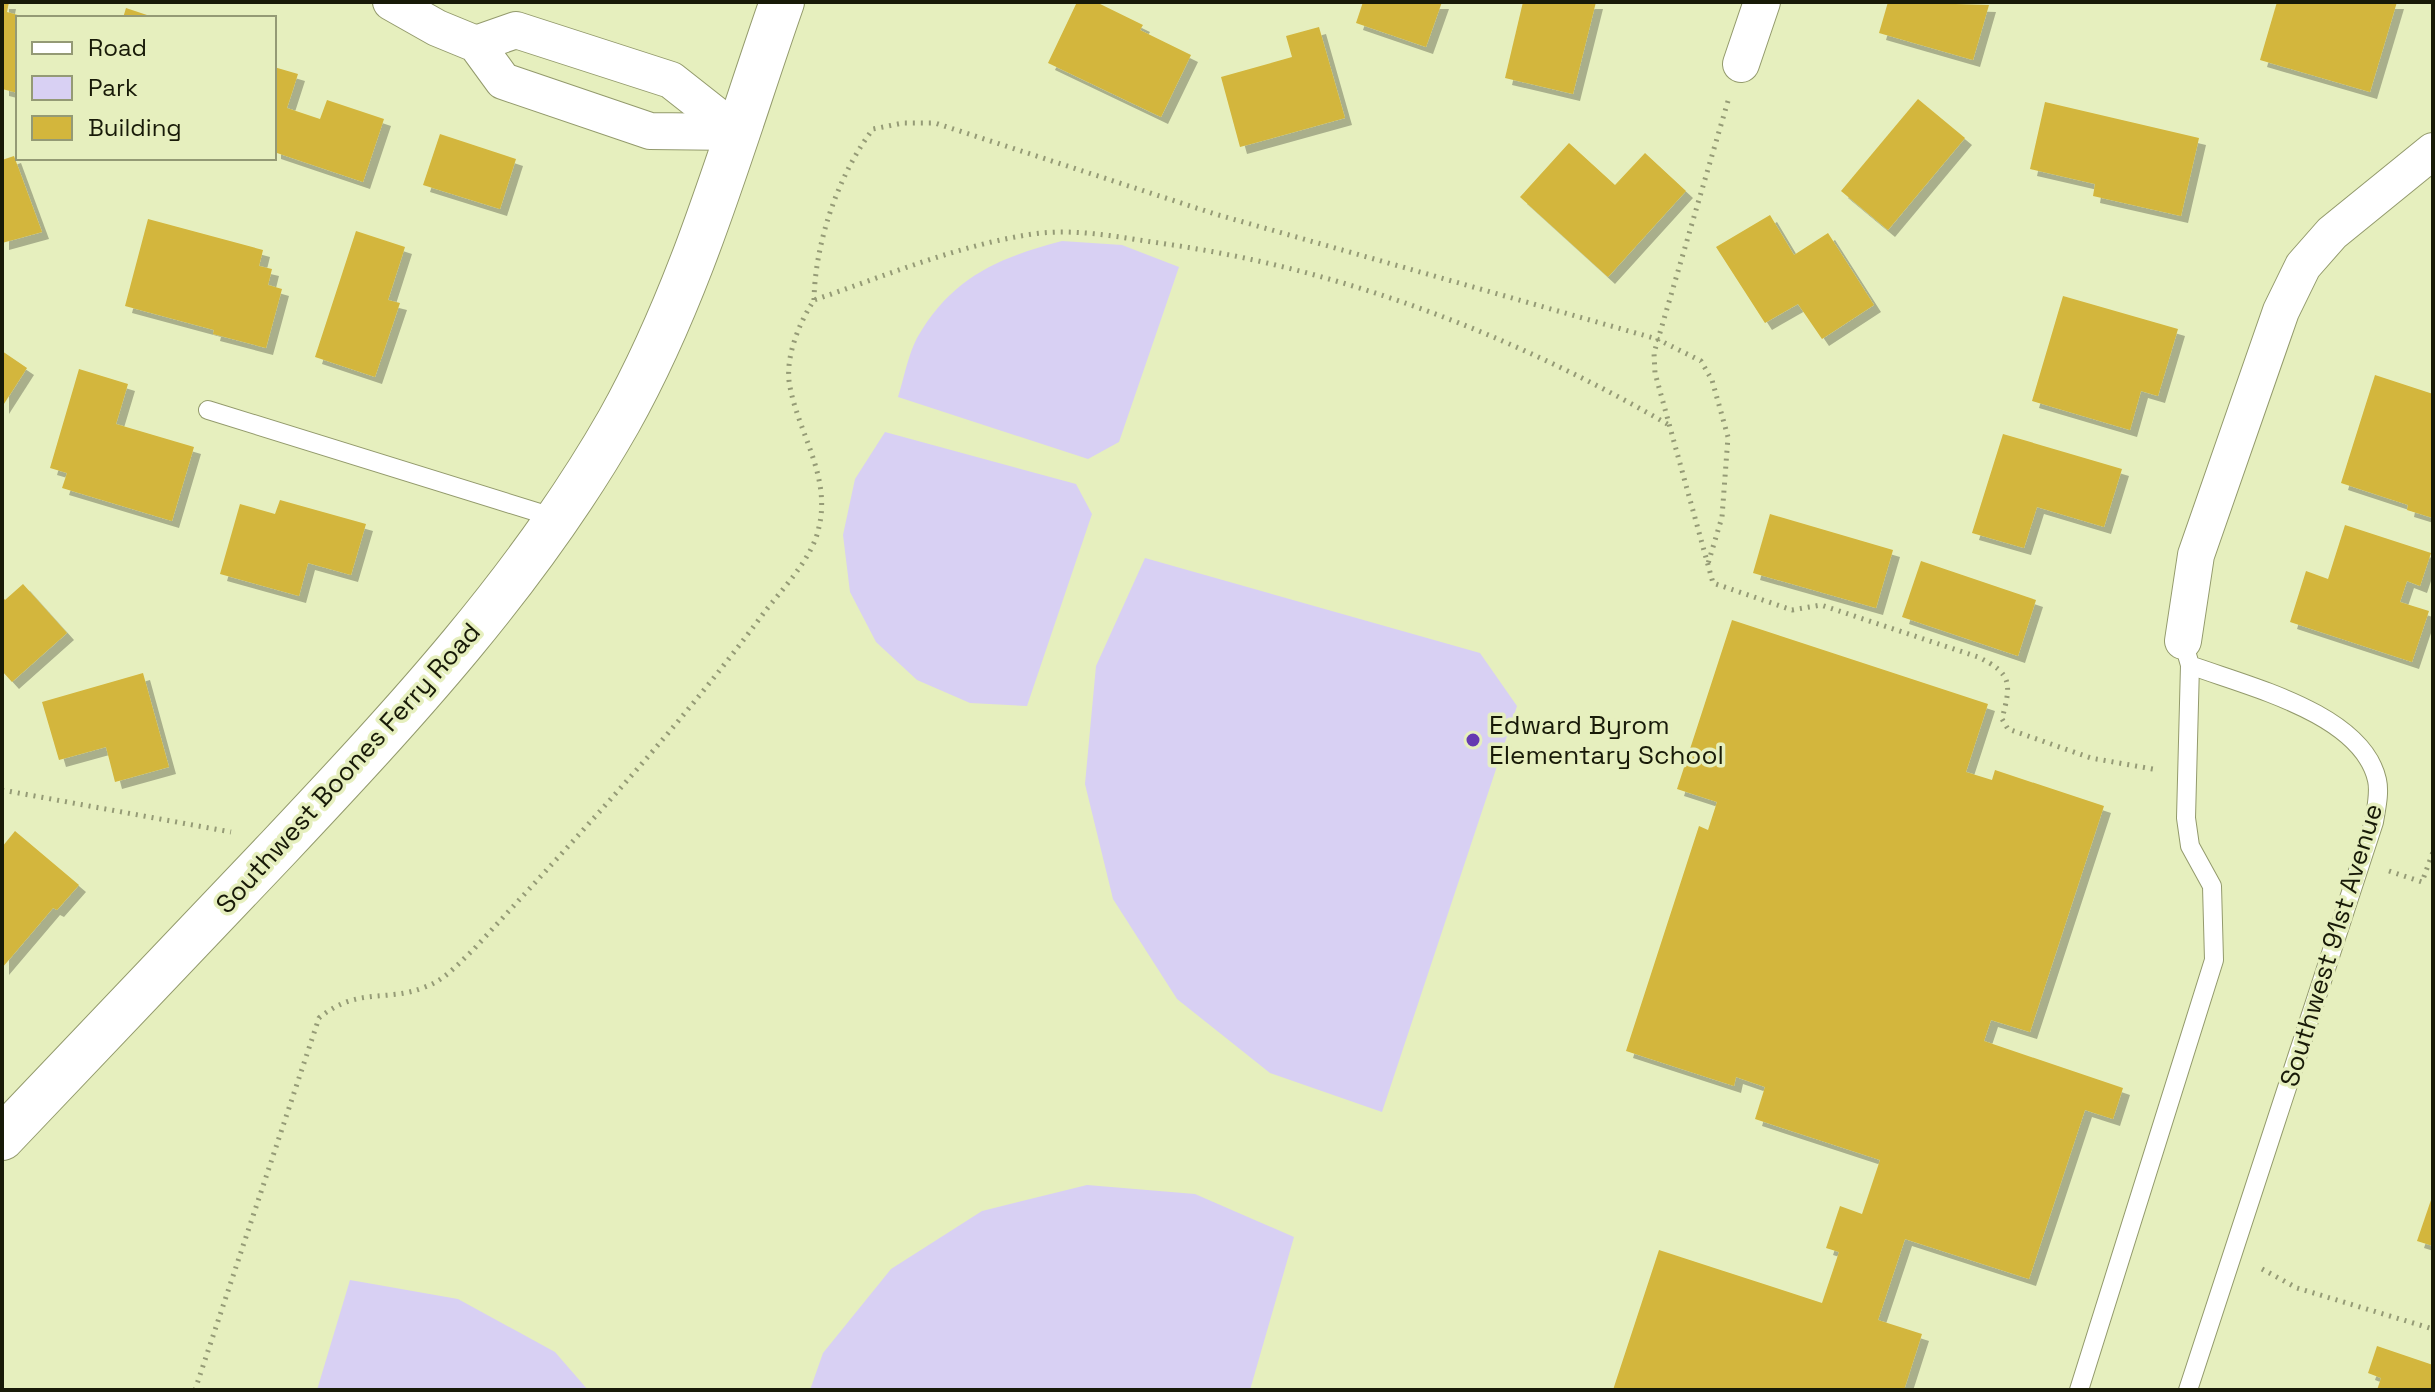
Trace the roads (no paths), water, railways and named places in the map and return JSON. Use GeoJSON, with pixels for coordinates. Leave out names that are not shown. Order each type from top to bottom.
{"type":"FeatureCollection","features":[{"type":"Feature","properties":{"kind":"main road","name":"Southwest Boones Ferry Road"},"geometry":{"type":"LineString","coordinates":[[2,1138],[375,746],[476,629],[559,519],[640,380],[693,253],[782,2]]}},
{"type":"Feature","properties":{"kind":"street"},"geometry":{"type":"LineString","coordinates":[[391,2],[437,28],[476,44],[503,81],[650,131],[737,132]]}},
{"type":"Feature","properties":{"kind":"street"},"geometry":{"type":"LineString","coordinates":[[1741,64],[1762,2]]}},
{"type":"Feature","properties":{"kind":"street"},"geometry":{"type":"LineString","coordinates":[[476,44],[516,30],[671,80],[737,132]]}},
{"type":"Feature","properties":{"kind":"street"},"geometry":{"type":"LineString","coordinates":[[2186,653],[2196,555],[2281,311],[2303,266],[2332,233],[2433,151]]}},
{"type":"Feature","properties":{"kind":"lane"},"geometry":{"type":"LineString","coordinates":[[208,410],[559,519]]}},
{"type":"Feature","properties":{"kind":"lane"},"geometry":{"type":"LineString","coordinates":[[2079,1390],[2214,960],[2212,886],[2190,846],[2186,775],[2186,653]]}},
{"type":"Feature","properties":{"kind":"lane","name":"Southwest 91st Avenue"},"geometry":{"type":"LineString","coordinates":[[2186,653],[2303,707],[2349,735],[2365,752],[2377,780],[2378,801],[2361,862],[2188,1390]]}},
{"type":"Feature","properties":{"kind":"place","name":"Edward Byrom Elementary School"},"geometry":{"type":"Point","coordinates":[1473,740]}}]}
